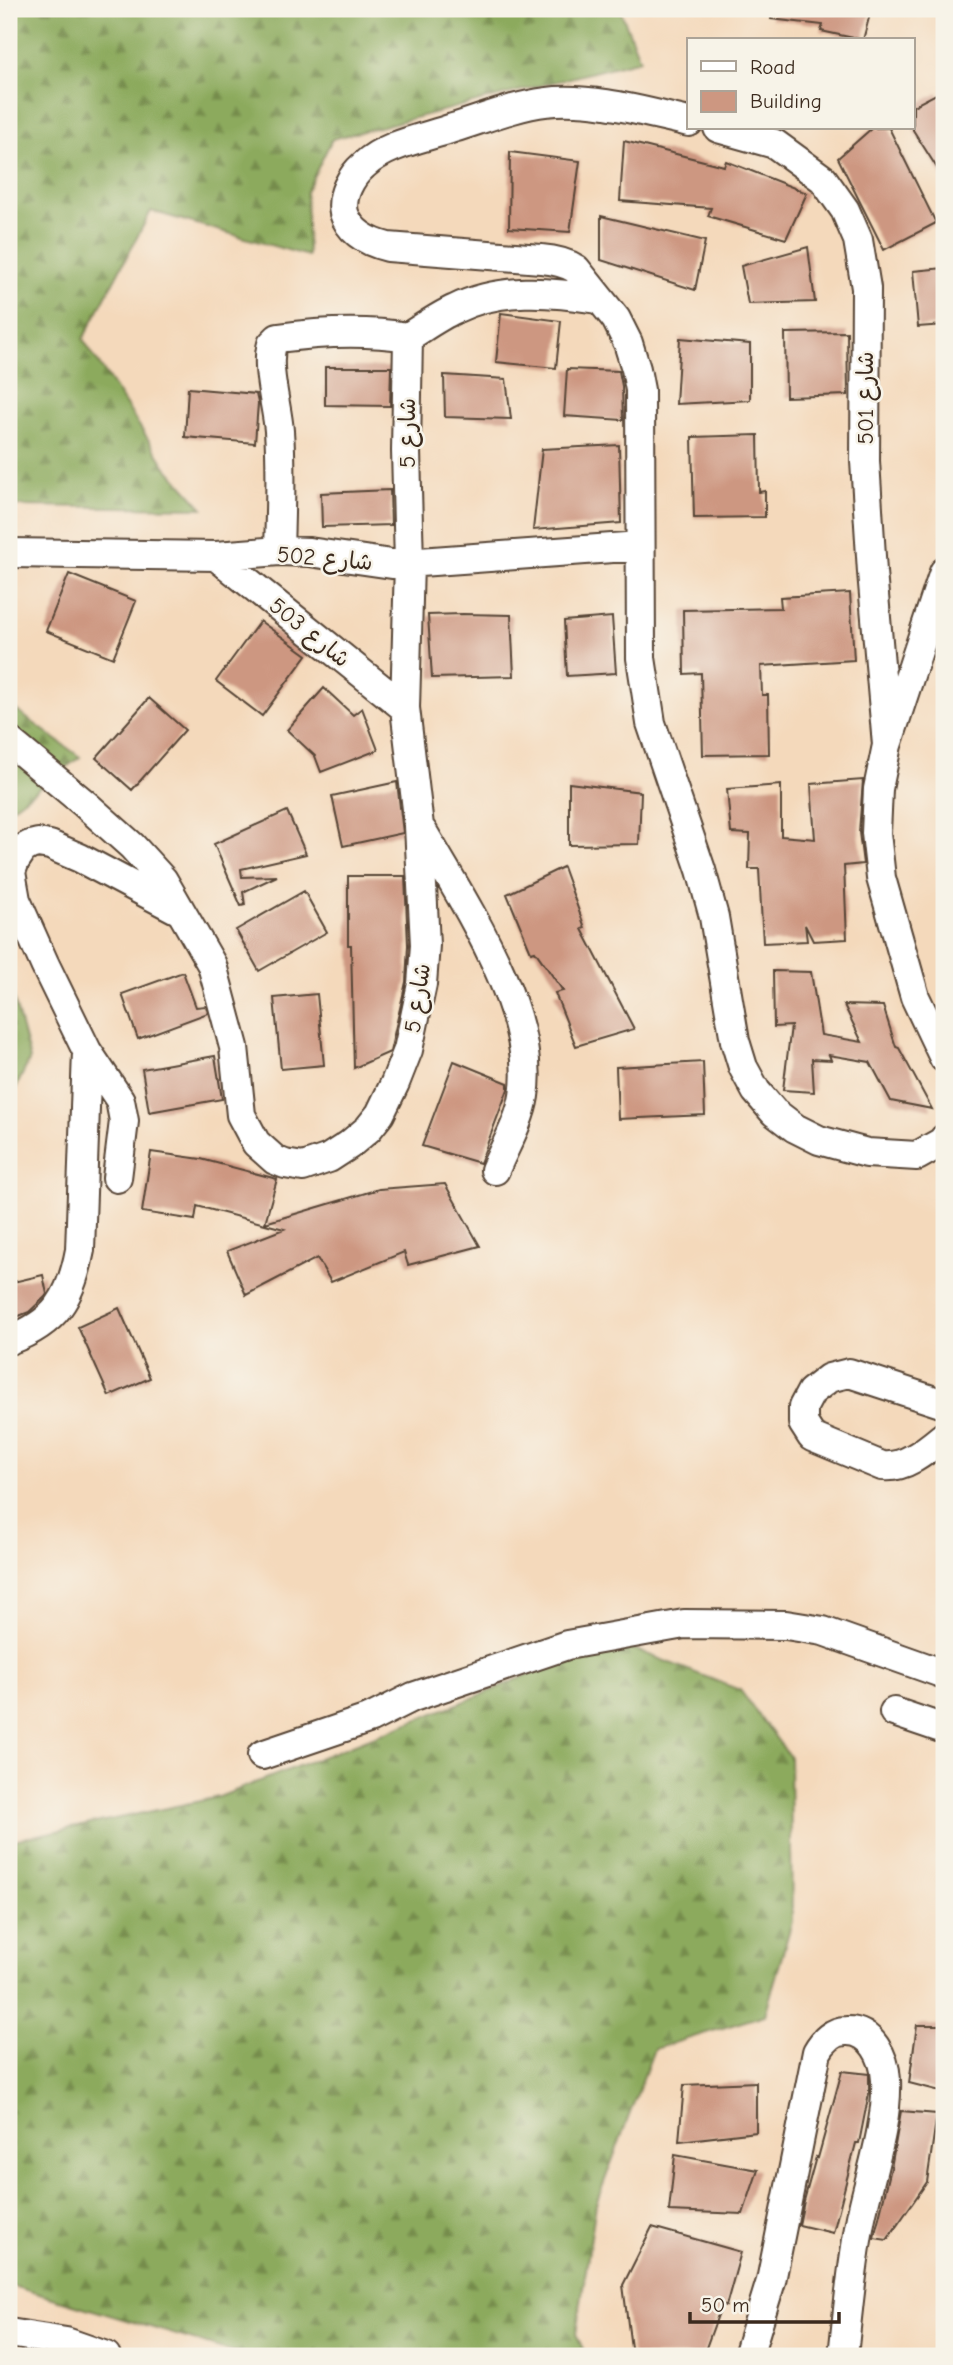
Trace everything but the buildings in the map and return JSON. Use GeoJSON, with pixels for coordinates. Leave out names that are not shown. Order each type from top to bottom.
{"type":"FeatureCollection","features":[{"type":"Feature","properties":{"kind":"street"},"geometry":{"type":"LineString","coordinates":[[687,122],[615,107],[568,101],[529,104],[392,149],[364,164],[346,191],[343,208],[346,219],[355,232],[371,242],[388,247],[555,260],[576,269],[616,319],[628,343],[638,380],[641,408],[641,658],[651,723],[701,870],[714,917],[735,1041],[743,1067],[756,1091],[774,1112],[795,1128],[819,1140],[867,1153],[917,1156],[944,1139]]}},
{"type":"Feature","properties":{"kind":"street","name":"شارع 501"},"geometry":{"type":"LineString","coordinates":[[725,130],[775,144],[823,179],[845,210],[858,240],[866,288],[867,489],[887,745]]}},
{"type":"Feature","properties":{"kind":"street"},"geometry":{"type":"LineString","coordinates":[[279,551],[281,485],[278,417],[271,368],[272,344],[278,338],[343,331],[374,331],[408,337],[453,309],[472,301],[506,293],[548,293],[598,299]]}},
{"type":"Feature","properties":{"kind":"street","name":"شارع 5"},"geometry":{"type":"LineString","coordinates":[[9,741],[41,765],[132,846],[163,880],[212,965],[234,1048],[241,1115],[256,1143],[275,1160],[303,1167],[329,1158],[368,1129],[380,1114],[396,1083],[408,1050],[422,984],[425,945],[419,826],[404,708],[409,563],[406,451],[408,337]]}},
{"type":"Feature","properties":{"kind":"street","name":"شارع 502"},"geometry":{"type":"LineString","coordinates":[[9,553],[216,556],[279,551],[309,552],[372,562],[409,563],[640,546]]}},
{"type":"Feature","properties":{"kind":"street","name":"شارع 503"},"geometry":{"type":"LineString","coordinates":[[216,556],[404,708]]}},
{"type":"Feature","properties":{"kind":"street"},"geometry":{"type":"LineString","coordinates":[[944,572],[887,745],[878,789],[877,833],[881,878],[915,997],[944,1058]]}},
{"type":"Feature","properties":{"kind":"street"},"geometry":{"type":"LineString","coordinates":[[419,826],[468,910],[493,960],[523,1038],[526,1061],[524,1096],[520,1112],[495,1170]]}},
{"type":"Feature","properties":{"kind":"street"},"geometry":{"type":"LineString","coordinates":[[117,1178],[124,1121],[120,1100],[87,1051],[16,900],[12,872],[23,849],[38,843],[50,845],[180,911]]}},
{"type":"Feature","properties":{"kind":"street"},"geometry":{"type":"LineString","coordinates":[[9,1340],[48,1321],[66,1299],[75,1275],[80,1250],[87,1051]]}},
{"type":"Feature","properties":{"kind":"street"},"geometry":{"type":"LineString","coordinates":[[944,1404],[849,1373],[829,1378],[811,1392],[803,1407],[803,1423],[812,1437],[882,1466],[892,1468],[904,1464],[944,1436]]}},
{"type":"Feature","properties":{"kind":"street"},"geometry":{"type":"LineString","coordinates":[[262,1755],[371,1718],[413,1697],[567,1645],[684,1624],[786,1625],[823,1631],[944,1674]]}},
{"type":"Feature","properties":{"kind":"street"},"geometry":{"type":"LineString","coordinates":[[894,1712],[944,1729]]}},
{"type":"Feature","properties":{"kind":"street"},"geometry":{"type":"LineString","coordinates":[[748,2356],[771,2281],[817,2052],[825,2040],[835,2033],[845,2031],[858,2032],[877,2048],[883,2060],[886,2079],[883,2118],[850,2281],[843,2356]]}},
{"type":"Feature","properties":{"kind":"street"},"geometry":{"type":"LineString","coordinates":[[9,2333],[66,2342],[106,2356]]}},
{"type":"Feature","properties":{"kind":"green space"},"geometry":{"type":"Polygon","coordinates":[[[9,9],[620,9],[640,60],[332,139],[306,192],[308,256],[151,211],[83,339],[166,467],[203,508],[9,506],[9,9]]]}},
{"type":"Feature","properties":{"kind":"green space"},"geometry":{"type":"Polygon","coordinates":[[[9,705],[80,757],[9,810],[9,705]]]}},
{"type":"Feature","properties":{"kind":"green space"},"geometry":{"type":"Polygon","coordinates":[[[9,981],[30,1059],[9,1102],[9,981]]]}},
{"type":"Feature","properties":{"kind":"green space"},"geometry":{"type":"Polygon","coordinates":[[[608,1639],[740,1690],[790,1757],[792,1921],[765,2015],[654,2049],[596,2204],[576,2334],[586,2356],[239,2356],[237,2353],[9,2285],[9,1841],[219,1797],[493,1690],[608,1639]]]}}]}
